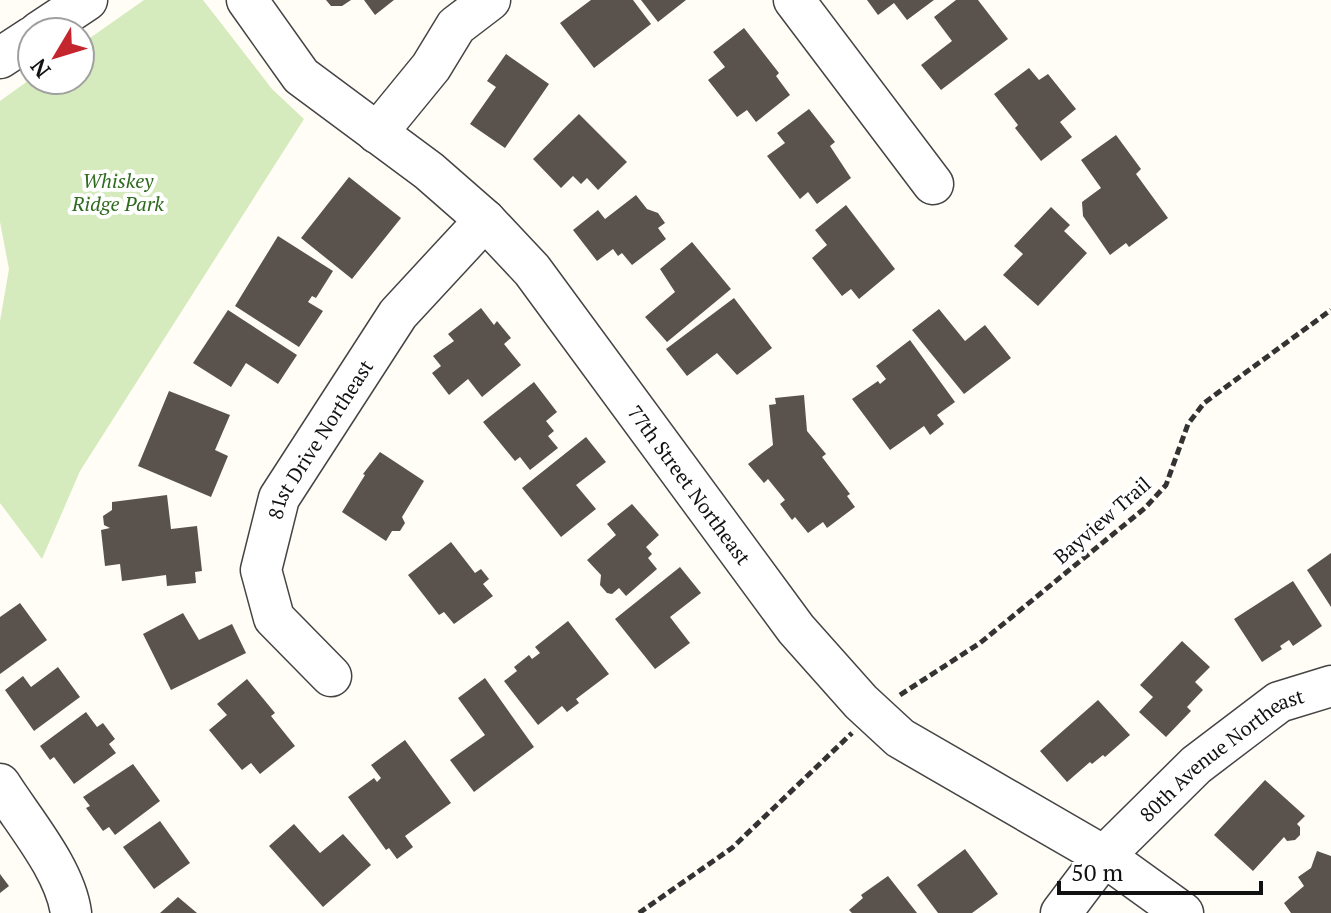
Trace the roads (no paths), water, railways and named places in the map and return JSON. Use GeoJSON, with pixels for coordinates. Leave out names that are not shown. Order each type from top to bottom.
{"type":"FeatureCollection","features":[{"type":"Feature","properties":{"kind":"street"},"geometry":{"type":"LineString","coordinates":[[63,16],[87,0]]}},
{"type":"Feature","properties":{"kind":"street","name":"77th Street Northeast"},"geometry":{"type":"LineString","coordinates":[[247,0],[301,76],[429,171],[485,220],[532,270],[796,629],[861,702],[900,738],[1104,856],[1183,913]]}},
{"type":"Feature","properties":{"kind":"street"},"geometry":{"type":"LineString","coordinates":[[377,133],[431,67],[456,26],[490,0]]}},
{"type":"Feature","properties":{"kind":"street"},"geometry":{"type":"LineString","coordinates":[[794,0],[933,184]]}},
{"type":"Feature","properties":{"kind":"street","name":"81st Drive Northeast"},"geometry":{"type":"LineString","coordinates":[[331,676],[274,618],[261,570],[279,498],[398,314],[485,220]]}},
{"type":"Feature","properties":{"kind":"street","name":"80th Avenue Northeast"},"geometry":{"type":"LineString","coordinates":[[1061,913],[1104,856],[1196,765],[1279,702],[1331,686]]}},
{"type":"Feature","properties":{"kind":"street"},"geometry":{"type":"LineString","coordinates":[[0,784],[59,875],[68,895],[71,913]]}},
{"type":"Feature","properties":{"kind":"park label","name":"Whiskey Ridge Park"},"geometry":{"type":"Point","coordinates":[118,192]}}]}
